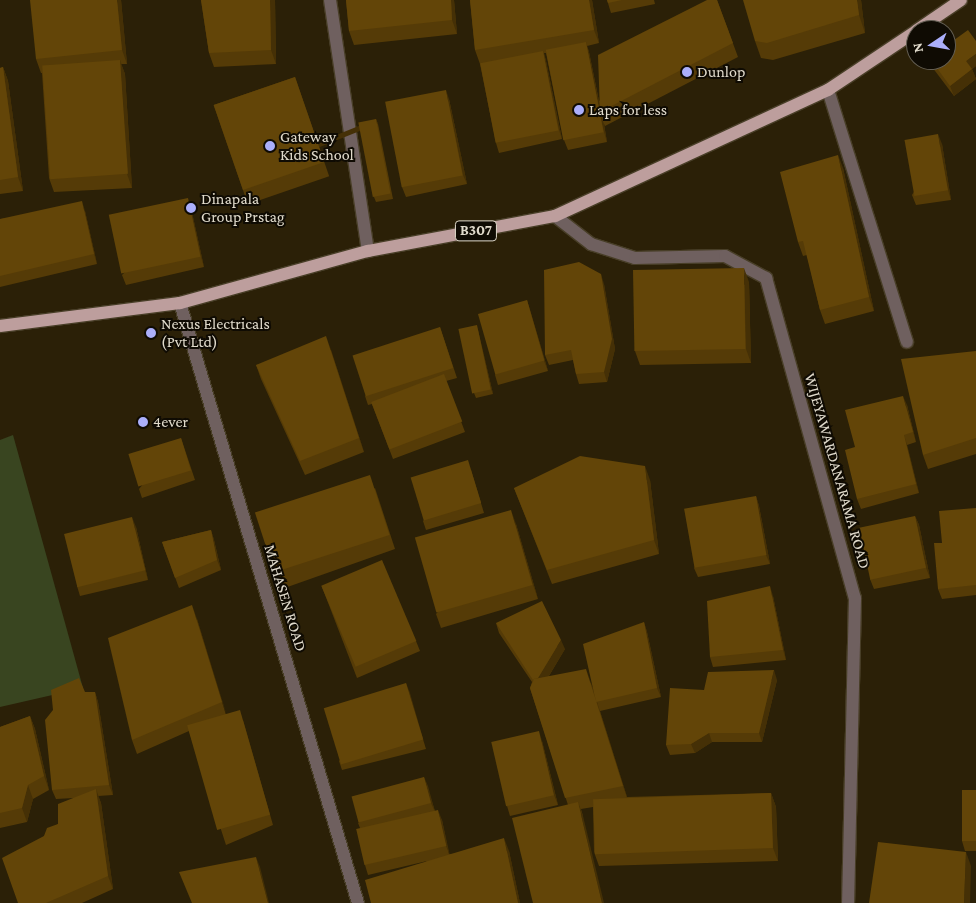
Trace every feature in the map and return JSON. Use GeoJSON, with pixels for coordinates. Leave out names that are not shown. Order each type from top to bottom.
{"type":"FeatureCollection","features":[{"type":"Feature","properties":{"kind":"main road","name":"B307"},"geometry":{"type":"LineString","coordinates":[[932,20],[961,0]]}},
{"type":"Feature","properties":{"kind":"main road","name":"B307"},"geometry":{"type":"LineString","coordinates":[[0,326],[180,303],[368,251],[555,216],[828,90],[906,37]]}},
{"type":"Feature","properties":{"kind":"street"},"geometry":{"type":"LineString","coordinates":[[330,0],[368,251]]}},
{"type":"Feature","properties":{"kind":"street"},"geometry":{"type":"LineString","coordinates":[[828,90],[907,342]]}},
{"type":"Feature","properties":{"kind":"street","name":"WIJEYAWARDANARAMA ROAD"},"geometry":{"type":"LineString","coordinates":[[555,216],[591,244],[635,258],[725,256],[766,278],[855,598],[848,903]]}},
{"type":"Feature","properties":{"kind":"street","name":"MAHASEN ROAD"},"geometry":{"type":"LineString","coordinates":[[180,303],[358,903]]}},
{"type":"Feature","properties":{"kind":"green space"},"geometry":{"type":"Polygon","coordinates":[[[13,435],[83,688],[0,707],[0,440],[13,435]]]}},
{"type":"Feature","properties":{"kind":"building"},"geometry":{"type":"Polygon","coordinates":[[[30,0],[117,0],[122,50],[36,59],[30,0]]]}},
{"type":"Feature","properties":{"kind":"building"},"geometry":{"type":"Polygon","coordinates":[[[201,0],[270,0],[271,50],[209,53],[201,0]]]}},
{"type":"Feature","properties":{"kind":"building"},"geometry":{"type":"Polygon","coordinates":[[[346,0],[451,0],[452,20],[349,31],[346,0]]]}},
{"type":"Feature","properties":{"kind":"building"},"geometry":{"type":"Polygon","coordinates":[[[470,0],[589,0],[594,30],[475,50],[470,0]]]}},
{"type":"Feature","properties":{"kind":"building"},"geometry":{"type":"Polygon","coordinates":[[[607,0],[622,0],[608,3],[607,0]]]}},
{"type":"Feature","properties":{"kind":"building"},"geometry":{"type":"Polygon","coordinates":[[[707,0],[717,0],[733,43],[600,112],[598,55],[707,0]]]}},
{"type":"Feature","properties":{"kind":"building"},"geometry":{"type":"Polygon","coordinates":[[[743,0],[857,0],[859,15],[767,43],[755,41],[743,0]]]}},
{"type":"Feature","properties":{"kind":"building"},"geometry":{"type":"Polygon","coordinates":[[[968,30],[976,41],[976,54],[966,61],[972,69],[950,86],[938,70],[956,70],[956,39],[968,30]]]}},
{"type":"Feature","properties":{"kind":"building"},"geometry":{"type":"Polygon","coordinates":[[[586,42],[604,132],[563,140],[546,50],[586,42]]]}},
{"type":"Feature","properties":{"kind":"building"},"geometry":{"type":"Polygon","coordinates":[[[543,51],[558,131],[496,143],[480,63],[543,51]]]}},
{"type":"Feature","properties":{"kind":"building"},"geometry":{"type":"Polygon","coordinates":[[[120,60],[128,174],[50,179],[42,65],[120,60]]]}},
{"type":"Feature","properties":{"kind":"building"},"geometry":{"type":"Polygon","coordinates":[[[3,67],[18,177],[0,180],[0,68],[3,67]]]}},
{"type":"Feature","properties":{"kind":"building"},"geometry":{"type":"Polygon","coordinates":[[[295,77],[324,162],[243,190],[214,105],[295,77]]]}},
{"type":"Feature","properties":{"kind":"building"},"geometry":{"type":"Polygon","coordinates":[[[446,90],[463,175],[402,187],[385,102],[446,90]]]}},
{"type":"Feature","properties":{"kind":"building"},"geometry":{"type":"Polygon","coordinates":[[[376,119],[391,194],[373,197],[358,122],[376,119]]]}},
{"type":"Feature","properties":{"kind":"building"},"geometry":{"type":"Polygon","coordinates":[[[938,134],[948,190],[914,196],[905,140],[938,134]]]}},
{"type":"Feature","properties":{"kind":"building"},"geometry":{"type":"Polygon","coordinates":[[[838,155],[869,297],[820,310],[803,241],[798,242],[780,172],[838,155]]]}},
{"type":"Feature","properties":{"kind":"building"},"geometry":{"type":"Polygon","coordinates":[[[188,198],[200,257],[121,274],[109,215],[188,198]]]}},
{"type":"Feature","properties":{"kind":"building"},"geometry":{"type":"Polygon","coordinates":[[[82,201],[94,254],[0,276],[0,219],[82,201]]]}},
{"type":"Feature","properties":{"kind":"building"},"geometry":{"type":"Polygon","coordinates":[[[579,262],[601,274],[612,339],[604,372],[576,374],[571,350],[545,355],[544,270],[579,262]]]}},
{"type":"Feature","properties":{"kind":"building"},"geometry":{"type":"Polygon","coordinates":[[[744,268],[745,349],[634,351],[633,270],[744,268]]]}},
{"type":"Feature","properties":{"kind":"building"},"geometry":{"type":"Polygon","coordinates":[[[527,300],[544,361],[495,375],[478,314],[527,300]]]}},
{"type":"Feature","properties":{"kind":"building"},"geometry":{"type":"Polygon","coordinates":[[[477,325],[491,390],[472,394],[458,329],[477,325]]]}},
{"type":"Feature","properties":{"kind":"building"},"geometry":{"type":"Polygon","coordinates":[[[440,327],[453,368],[366,396],[353,355],[440,327]]]}},
{"type":"Feature","properties":{"kind":"building"},"geometry":{"type":"Polygon","coordinates":[[[326,336],[359,438],[300,461],[256,365],[326,336]]]}},
{"type":"Feature","properties":{"kind":"building"},"geometry":{"type":"Polygon","coordinates":[[[976,351],[976,438],[923,455],[901,359],[976,351]]]}},
{"type":"Feature","properties":{"kind":"building"},"geometry":{"type":"Polygon","coordinates":[[[444,374],[462,422],[389,450],[371,402],[444,374]]]}},
{"type":"Feature","properties":{"kind":"building"},"geometry":{"type":"Polygon","coordinates":[[[903,396],[913,432],[904,435],[916,484],[857,499],[845,450],[855,447],[845,410],[903,396]]]}},
{"type":"Feature","properties":{"kind":"building"},"geometry":{"type":"Polygon","coordinates":[[[181,438],[191,471],[138,487],[128,454],[181,438]]]}},
{"type":"Feature","properties":{"kind":"building"},"geometry":{"type":"Polygon","coordinates":[[[580,456],[645,466],[654,540],[547,570],[514,488],[580,456]]]}},
{"type":"Feature","properties":{"kind":"building"},"geometry":{"type":"Polygon","coordinates":[[[468,460],[481,503],[424,521],[411,478],[468,460]]]}},
{"type":"Feature","properties":{"kind":"building"},"geometry":{"type":"Polygon","coordinates":[[[370,475],[389,535],[274,572],[255,512],[370,475]]]}},
{"type":"Feature","properties":{"kind":"building"},"geometry":{"type":"Polygon","coordinates":[[[756,496],[766,555],[695,568],[684,509],[756,496]]]}},
{"type":"Feature","properties":{"kind":"building"},"geometry":{"type":"Polygon","coordinates":[[[976,508],[976,585],[938,589],[934,543],[942,543],[939,511],[976,508]]]}},
{"type":"Feature","properties":{"kind":"building"},"geometry":{"type":"Polygon","coordinates":[[[511,510],[532,585],[436,613],[415,538],[511,510]]]}},
{"type":"Feature","properties":{"kind":"building"},"geometry":{"type":"Polygon","coordinates":[[[915,516],[926,568],[870,580],[859,528],[915,516]]]}},
{"type":"Feature","properties":{"kind":"building"},"geometry":{"type":"Polygon","coordinates":[[[132,517],[145,570],[77,587],[64,534],[132,517]]]}},
{"type":"Feature","properties":{"kind":"building"},"geometry":{"type":"Polygon","coordinates":[[[211,530],[217,560],[175,578],[162,542],[211,530]]]}},
{"type":"Feature","properties":{"kind":"building"},"geometry":{"type":"Polygon","coordinates":[[[382,560],[416,641],[356,667],[321,586],[382,560]]]}},
{"type":"Feature","properties":{"kind":"building"},"geometry":{"type":"Polygon","coordinates":[[[770,586],[783,650],[710,657],[707,601],[770,586]]]}},
{"type":"Feature","properties":{"kind":"building"},"geometry":{"type":"Polygon","coordinates":[[[542,601],[561,640],[538,678],[533,680],[496,623],[542,601]]]}},
{"type":"Feature","properties":{"kind":"building"},"geometry":{"type":"Polygon","coordinates":[[[192,605],[222,702],[132,740],[108,638],[192,605]]]}},
{"type":"Feature","properties":{"kind":"building"},"geometry":{"type":"Polygon","coordinates":[[[644,622],[657,688],[596,702],[583,644],[644,622]]]}},
{"type":"Feature","properties":{"kind":"building"},"geometry":{"type":"Polygon","coordinates":[[[586,669],[623,786],[565,798],[530,688],[534,679],[586,669]]]}},
{"type":"Feature","properties":{"kind":"building"},"geometry":{"type":"Polygon","coordinates":[[[774,670],[759,733],[709,733],[691,744],[666,745],[670,688],[704,690],[708,672],[774,670]]]}},
{"type":"Feature","properties":{"kind":"building"},"geometry":{"type":"Polygon","coordinates":[[[79,678],[85,692],[95,692],[109,785],[52,790],[45,720],[53,710],[51,690],[79,678]]]}},
{"type":"Feature","properties":{"kind":"building"},"geometry":{"type":"Polygon","coordinates":[[[406,683],[423,739],[341,765],[324,708],[406,683]]]}},
{"type":"Feature","properties":{"kind":"building"},"geometry":{"type":"Polygon","coordinates":[[[240,710],[270,815],[217,830],[187,725],[240,710]]]}},
{"type":"Feature","properties":{"kind":"building"},"geometry":{"type":"Polygon","coordinates":[[[30,716],[44,776],[28,785],[22,808],[0,813],[0,727],[30,716]]]}},
{"type":"Feature","properties":{"kind":"building"},"geometry":{"type":"Polygon","coordinates":[[[539,731],[554,795],[506,806],[491,742],[539,731]]]}},
{"type":"Feature","properties":{"kind":"building"},"geometry":{"type":"Polygon","coordinates":[[[424,777],[431,803],[359,822],[352,796],[424,777]]]}},
{"type":"Feature","properties":{"kind":"building"},"geometry":{"type":"Polygon","coordinates":[[[96,789],[108,876],[46,903],[18,903],[2,858],[44,836],[47,828],[58,824],[58,804],[96,789]]]}},
{"type":"Feature","properties":{"kind":"building"},"geometry":{"type":"Polygon","coordinates":[[[962,790],[976,790],[976,841],[962,841],[962,790]]]}},
{"type":"Feature","properties":{"kind":"building"},"geometry":{"type":"Polygon","coordinates":[[[771,793],[773,848],[595,854],[593,799],[771,793]]]}},
{"type":"Feature","properties":{"kind":"building"},"geometry":{"type":"Polygon","coordinates":[[[578,802],[602,903],[533,903],[512,818],[578,802]]]}},
{"type":"Feature","properties":{"kind":"building"},"geometry":{"type":"Polygon","coordinates":[[[438,810],[446,846],[364,865],[356,829],[438,810]]]}},
{"type":"Feature","properties":{"kind":"building"},"geometry":{"type":"Polygon","coordinates":[[[504,838],[518,903],[371,903],[365,880],[504,838]]]}},
{"type":"Feature","properties":{"kind":"building"},"geometry":{"type":"Polygon","coordinates":[[[878,842],[966,852],[964,903],[869,903],[878,842]]]}},
{"type":"Feature","properties":{"kind":"building"},"geometry":{"type":"Polygon","coordinates":[[[256,857],[268,903],[192,903],[179,872],[256,857]]]}},
{"type":"Feature","properties":{"kind":"place","name":"Dunlop"},"geometry":{"type":"Point","coordinates":[687,72]}},
{"type":"Feature","properties":{"kind":"place","name":"Laps for less"},"geometry":{"type":"Point","coordinates":[579,110]}},
{"type":"Feature","properties":{"kind":"place","name":"Gateway Kids School"},"geometry":{"type":"Point","coordinates":[270,146]}},
{"type":"Feature","properties":{"kind":"place","name":"Dinapala Group Prstag"},"geometry":{"type":"Point","coordinates":[191,208]}},
{"type":"Feature","properties":{"kind":"place","name":"Nexus Electricals (Pvt Ltd)"},"geometry":{"type":"Point","coordinates":[151,333]}},
{"type":"Feature","properties":{"kind":"place","name":"4ever"},"geometry":{"type":"Point","coordinates":[143,422]}}]}
